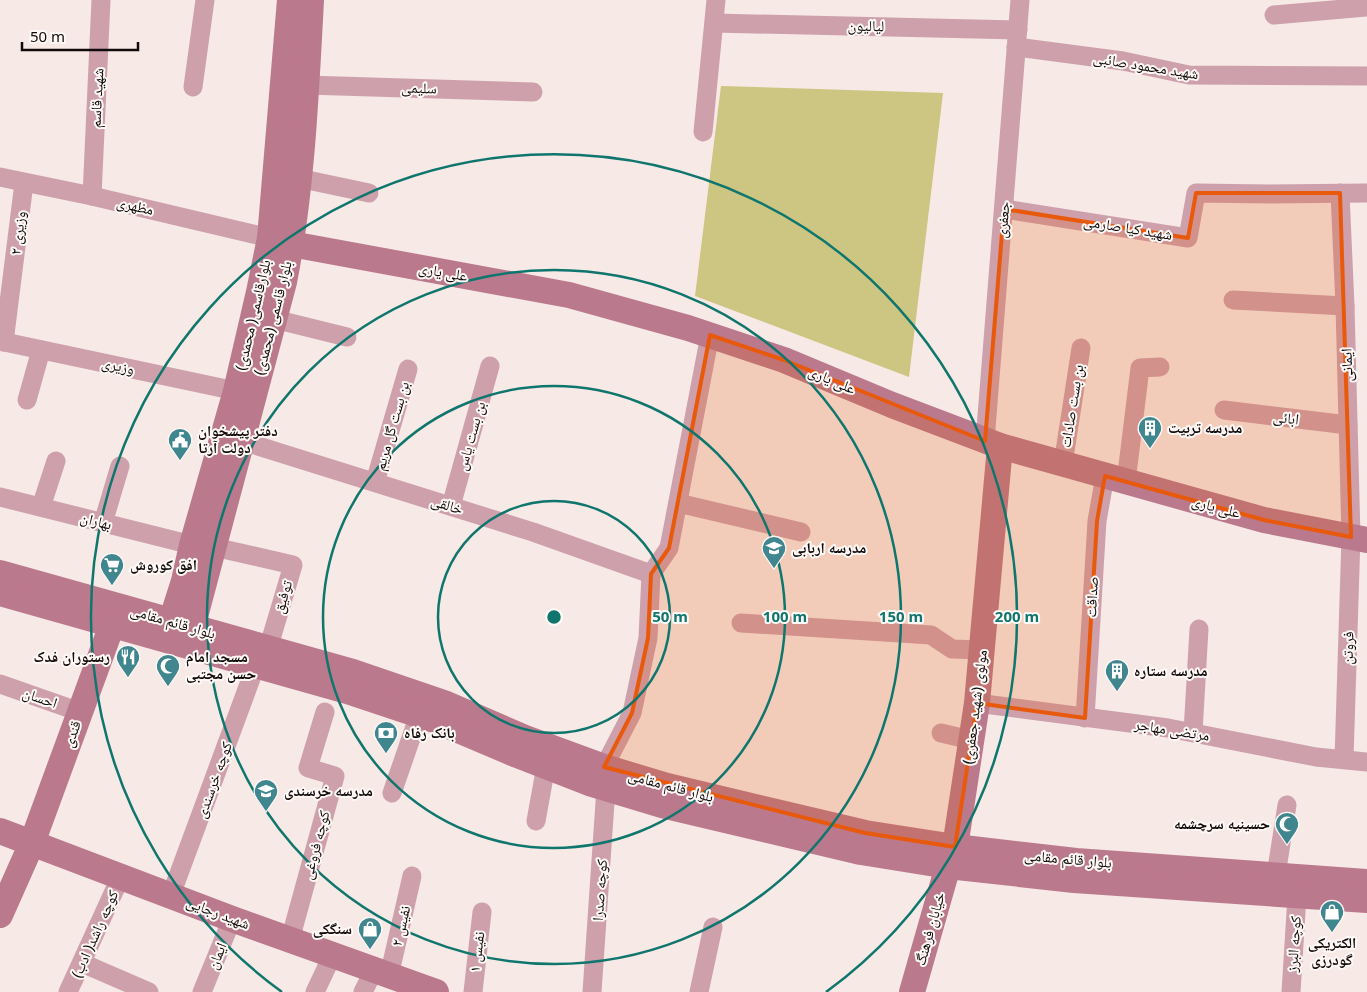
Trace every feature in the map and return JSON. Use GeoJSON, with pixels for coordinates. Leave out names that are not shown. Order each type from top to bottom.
{"type":"FeatureCollection","features":[{"type":"Feature","properties":{"kind":"main road","name":"بلوارقاسمی( محمدی)"},"geometry":{"type":"LineString","coordinates":[[203,546],[259,292],[281,241],[290,0]]}},
{"type":"Feature","properties":{"kind":"main road","name":"بلوار قاسمی (محمدی)"},"geometry":{"type":"LineString","coordinates":[[181,625],[203,546],[242,440],[274,319],[281,241],[298,178],[311,0]]}},
{"type":"Feature","properties":{"kind":"main road","name":"علی یاری"},"geometry":{"type":"LineString","coordinates":[[281,241],[568,294],[710,335],[784,360],[993,444],[1264,520],[1359,538]]}},
{"type":"Feature","properties":{"kind":"main road","name":"مولوی (شهید جعفری)"},"geometry":{"type":"LineString","coordinates":[[951,857],[971,740],[982,650],[993,444]]}},
{"type":"Feature","properties":{"kind":"main road","name":"بلوار قائم مقامی"},"geometry":{"type":"LineString","coordinates":[[0,573],[181,625],[348,691],[521,746],[605,778]]}},
{"type":"Feature","properties":{"kind":"main road","name":"بلوار قائم مقامی"},"geometry":{"type":"LineString","coordinates":[[0,593],[112,625],[262,657],[353,672],[435,700],[521,746],[546,766],[605,778],[667,786],[856,831],[951,857],[1106,872],[1297,896],[1367,900]]}},
{"type":"Feature","properties":{"kind":"main road","name":"قندی"},"geometry":{"type":"LineString","coordinates":[[0,915],[32,843],[112,625]]}},
{"type":"Feature","properties":{"kind":"main road","name":"شهید رجایی"},"geometry":{"type":"LineString","coordinates":[[0,831],[332,956],[376,979],[436,992]]}},
{"type":"Feature","properties":{"kind":"main road","name":"خیابان فرهنگ"},"geometry":{"type":"LineString","coordinates":[[912,992],[951,857]]}},
{"type":"Feature","properties":{"kind":"main road","name":"بلوار قائم مقامی"},"geometry":{"type":"LineString","coordinates":[[1106,872],[1276,875],[1367,882]]}},
{"type":"Feature","properties":{"kind":"street","name":"شهید قاسم"},"geometry":{"type":"LineString","coordinates":[[92,196],[101,0]]}},
{"type":"Feature","properties":{"kind":"street"},"geometry":{"type":"LineString","coordinates":[[193,87],[205,0]]}},
{"type":"Feature","properties":{"kind":"street"},"geometry":{"type":"LineString","coordinates":[[703,132],[716,0]]}},
{"type":"Feature","properties":{"kind":"street","name":"جعفری"},"geometry":{"type":"LineString","coordinates":[[993,444],[1004,209],[1020,0]]}},
{"type":"Feature","properties":{"kind":"street"},"geometry":{"type":"LineString","coordinates":[[1274,15],[1367,7]]}},
{"type":"Feature","properties":{"kind":"street","name":"لیالیون"},"geometry":{"type":"LineString","coordinates":[[714,23],[1017,38]]}},
{"type":"Feature","properties":{"kind":"street","name":"شهید محمود صائبی"},"geometry":{"type":"LineString","coordinates":[[1017,38],[1189,75],[1367,76]]}},
{"type":"Feature","properties":{"kind":"street","name":"سلیمی"},"geometry":{"type":"LineString","coordinates":[[306,85],[533,92]]}},
{"type":"Feature","properties":{"kind":"street","name":"مظهری"},"geometry":{"type":"LineString","coordinates":[[0,177],[92,196],[281,241]]}},
{"type":"Feature","properties":{"kind":"street"},"geometry":{"type":"LineString","coordinates":[[298,178],[369,193]]}},
{"type":"Feature","properties":{"kind":"street","name":"وزیری ۲"},"geometry":{"type":"LineString","coordinates":[[2,341],[24,183]]}},
{"type":"Feature","properties":{"kind":"street","name":"شهید کیا صارمی"},"geometry":{"type":"LineString","coordinates":[[1004,209],[1188,238],[1196,193],[1367,193]]}},
{"type":"Feature","properties":{"kind":"street","name":"ایمانی"},"geometry":{"type":"LineString","coordinates":[[1340,193],[1348,425],[1359,538]]}},
{"type":"Feature","properties":{"kind":"street"},"geometry":{"type":"LineString","coordinates":[[1233,300],[1345,306]]}},
{"type":"Feature","properties":{"kind":"street"},"geometry":{"type":"LineString","coordinates":[[274,319],[347,337]]}},
{"type":"Feature","properties":{"kind":"street"},"geometry":{"type":"LineString","coordinates":[[605,778],[632,713],[648,638],[651,574],[669,548],[710,335]]}},
{"type":"Feature","properties":{"kind":"street","name":"وزیری"},"geometry":{"type":"LineString","coordinates":[[2,341],[236,391]]}},
{"type":"Feature","properties":{"kind":"street","name":"بن بست صادات"},"geometry":{"type":"LineString","coordinates":[[1063,464],[1081,348]]}},
{"type":"Feature","properties":{"kind":"street"},"geometry":{"type":"LineString","coordinates":[[27,400],[41,350]]}},
{"type":"Feature","properties":{"kind":"street","name":"بن بست یاس"},"geometry":{"type":"LineString","coordinates":[[451,506],[490,366]]}},
{"type":"Feature","properties":{"kind":"street","name":"صداقت"},"geometry":{"type":"LineString","coordinates":[[1085,718],[1096,521],[1115,479],[1140,368],[1160,367]]}},
{"type":"Feature","properties":{"kind":"street","name":"بن بست گل مریم"},"geometry":{"type":"LineString","coordinates":[[375,482],[408,369]]}},
{"type":"Feature","properties":{"kind":"street","name":"ابائی"},"geometry":{"type":"LineString","coordinates":[[1224,410],[1348,425]]}},
{"type":"Feature","properties":{"kind":"street","name":"خالقی"},"geometry":{"type":"LineString","coordinates":[[242,440],[532,532],[651,574]]}},
{"type":"Feature","properties":{"kind":"street"},"geometry":{"type":"LineString","coordinates":[[41,507],[56,461]]}},
{"type":"Feature","properties":{"kind":"street"},"geometry":{"type":"LineString","coordinates":[[103,523],[120,466]]}},
{"type":"Feature","properties":{"kind":"street","name":"بهاران"},"geometry":{"type":"LineString","coordinates":[[0,497],[203,546]]}},
{"type":"Feature","properties":{"kind":"street"},"geometry":{"type":"LineString","coordinates":[[678,502],[801,532]]}},
{"type":"Feature","properties":{"kind":"street","name":"فروتن"},"geometry":{"type":"LineString","coordinates":[[1344,759],[1359,538]]}},
{"type":"Feature","properties":{"kind":"street","name":"توفیق"},"geometry":{"type":"LineString","coordinates":[[203,546],[293,565],[262,657]]}},
{"type":"Feature","properties":{"kind":"street"},"geometry":{"type":"LineString","coordinates":[[741,623],[931,635],[952,649],[982,650]]}},
{"type":"Feature","properties":{"kind":"street"},"geometry":{"type":"LineString","coordinates":[[1193,732],[1199,629]]}},
{"type":"Feature","properties":{"kind":"street","name":"کوچه خرسندی"},"geometry":{"type":"LineString","coordinates":[[171,895],[262,657]]}},
{"type":"Feature","properties":{"kind":"street","name":"احسان"},"geometry":{"type":"LineString","coordinates":[[0,684],[80,712]]}},
{"type":"Feature","properties":{"kind":"street","name":"مرتضی مهاجر"},"geometry":{"type":"LineString","coordinates":[[976,703],[1193,732],[1316,756],[1367,762]]}},
{"type":"Feature","properties":{"kind":"street","name":"کوچه فروغی"},"geometry":{"type":"LineString","coordinates":[[290,940],[335,776],[308,768],[325,712]]}},
{"type":"Feature","properties":{"kind":"street"},"geometry":{"type":"LineString","coordinates":[[392,793],[419,715]]}},
{"type":"Feature","properties":{"kind":"street"},"geometry":{"type":"LineString","coordinates":[[942,733],[971,740]]}},
{"type":"Feature","properties":{"kind":"street"},"geometry":{"type":"LineString","coordinates":[[536,822],[546,766]]}},
{"type":"Feature","properties":{"kind":"street","name":"کوچه صدرا"},"geometry":{"type":"LineString","coordinates":[[592,992],[605,778]]}},
{"type":"Feature","properties":{"kind":"street"},"geometry":{"type":"LineString","coordinates":[[1276,875],[1287,805]]}},
{"type":"Feature","properties":{"kind":"street","name":"کوچه راشد( ادب)"},"geometry":{"type":"LineString","coordinates":[[68,992],[121,876]]}},
{"type":"Feature","properties":{"kind":"street","name":"نفیس ۲"},"geometry":{"type":"LineString","coordinates":[[376,979],[412,876]]}},
{"type":"Feature","properties":{"kind":"street","name":"کوچه البرز"},"geometry":{"type":"LineString","coordinates":[[1291,992],[1297,896]]}},
{"type":"Feature","properties":{"kind":"street","name":"نفیس ‍۱"},"geometry":{"type":"LineString","coordinates":[[472,992],[482,912]]}},
{"type":"Feature","properties":{"kind":"street","name":"ایمان"},"geometry":{"type":"LineString","coordinates":[[202,992],[232,919]]}},
{"type":"Feature","properties":{"kind":"street"},"geometry":{"type":"LineString","coordinates":[[699,992],[713,927]]}},
{"type":"Feature","properties":{"kind":"street"},"geometry":{"type":"LineString","coordinates":[[315,992],[332,956]]}},
{"type":"Feature","properties":{"kind":"street"},"geometry":{"type":"LineString","coordinates":[[82,962],[149,992]]}},
{"type":"Feature","properties":{"kind":"highlighted area"},"geometry":{"type":"Polygon","coordinates":[[[1196,193],[1340,193],[1351,537],[1264,520],[1105,476],[1097,521],[1085,718],[977,703],[955,847],[865,833],[604,767],[632,713],[648,638],[651,574],[669,548],[710,335],[784,360],[985,441],[1004,209],[1188,238],[1196,193]]]}},
{"type":"Feature","properties":{"kind":"shaded area"},"geometry":{"type":"Polygon","coordinates":[[[721,86],[943,93],[909,377],[695,296],[721,86]]]}},
{"type":"Feature","properties":{"kind":"place","name":"مدرسه تربیت"},"geometry":{"type":"Point","coordinates":[1150,449]}},
{"type":"Feature","properties":{"kind":"place","name":"دفتر پیشخوان دولت آرتا"},"geometry":{"type":"Point","coordinates":[180,461]}},
{"type":"Feature","properties":{"kind":"place","name":"مدرسه اربابی"},"geometry":{"type":"Point","coordinates":[774,569]}},
{"type":"Feature","properties":{"kind":"place","name":"افق کوروش"},"geometry":{"type":"Point","coordinates":[112,586]}},
{"type":"Feature","properties":{"kind":"place","name":"رستوران فدک"},"geometry":{"type":"Point","coordinates":[128,678]}},
{"type":"Feature","properties":{"kind":"place","name":"مسجد امام حسن مجتبی"},"geometry":{"type":"Point","coordinates":[168,687]}},
{"type":"Feature","properties":{"kind":"place","name":"مدرسه ستاره"},"geometry":{"type":"Point","coordinates":[1117,692]}},
{"type":"Feature","properties":{"kind":"place","name":"بانک رفاه"},"geometry":{"type":"Point","coordinates":[386,754]}},
{"type":"Feature","properties":{"kind":"place","name":"مدرسه خرسندی"},"geometry":{"type":"Point","coordinates":[266,812]}},
{"type":"Feature","properties":{"kind":"place","name":"حسینیه سرچشمه"},"geometry":{"type":"Point","coordinates":[1287,845]}},
{"type":"Feature","properties":{"kind":"place","name":"الکتریکی گودرزی"},"geometry":{"type":"Point","coordinates":[1332,933]}},
{"type":"Feature","properties":{"kind":"place","name":"سنگکی"},"geometry":{"type":"Point","coordinates":[370,950]}}]}
